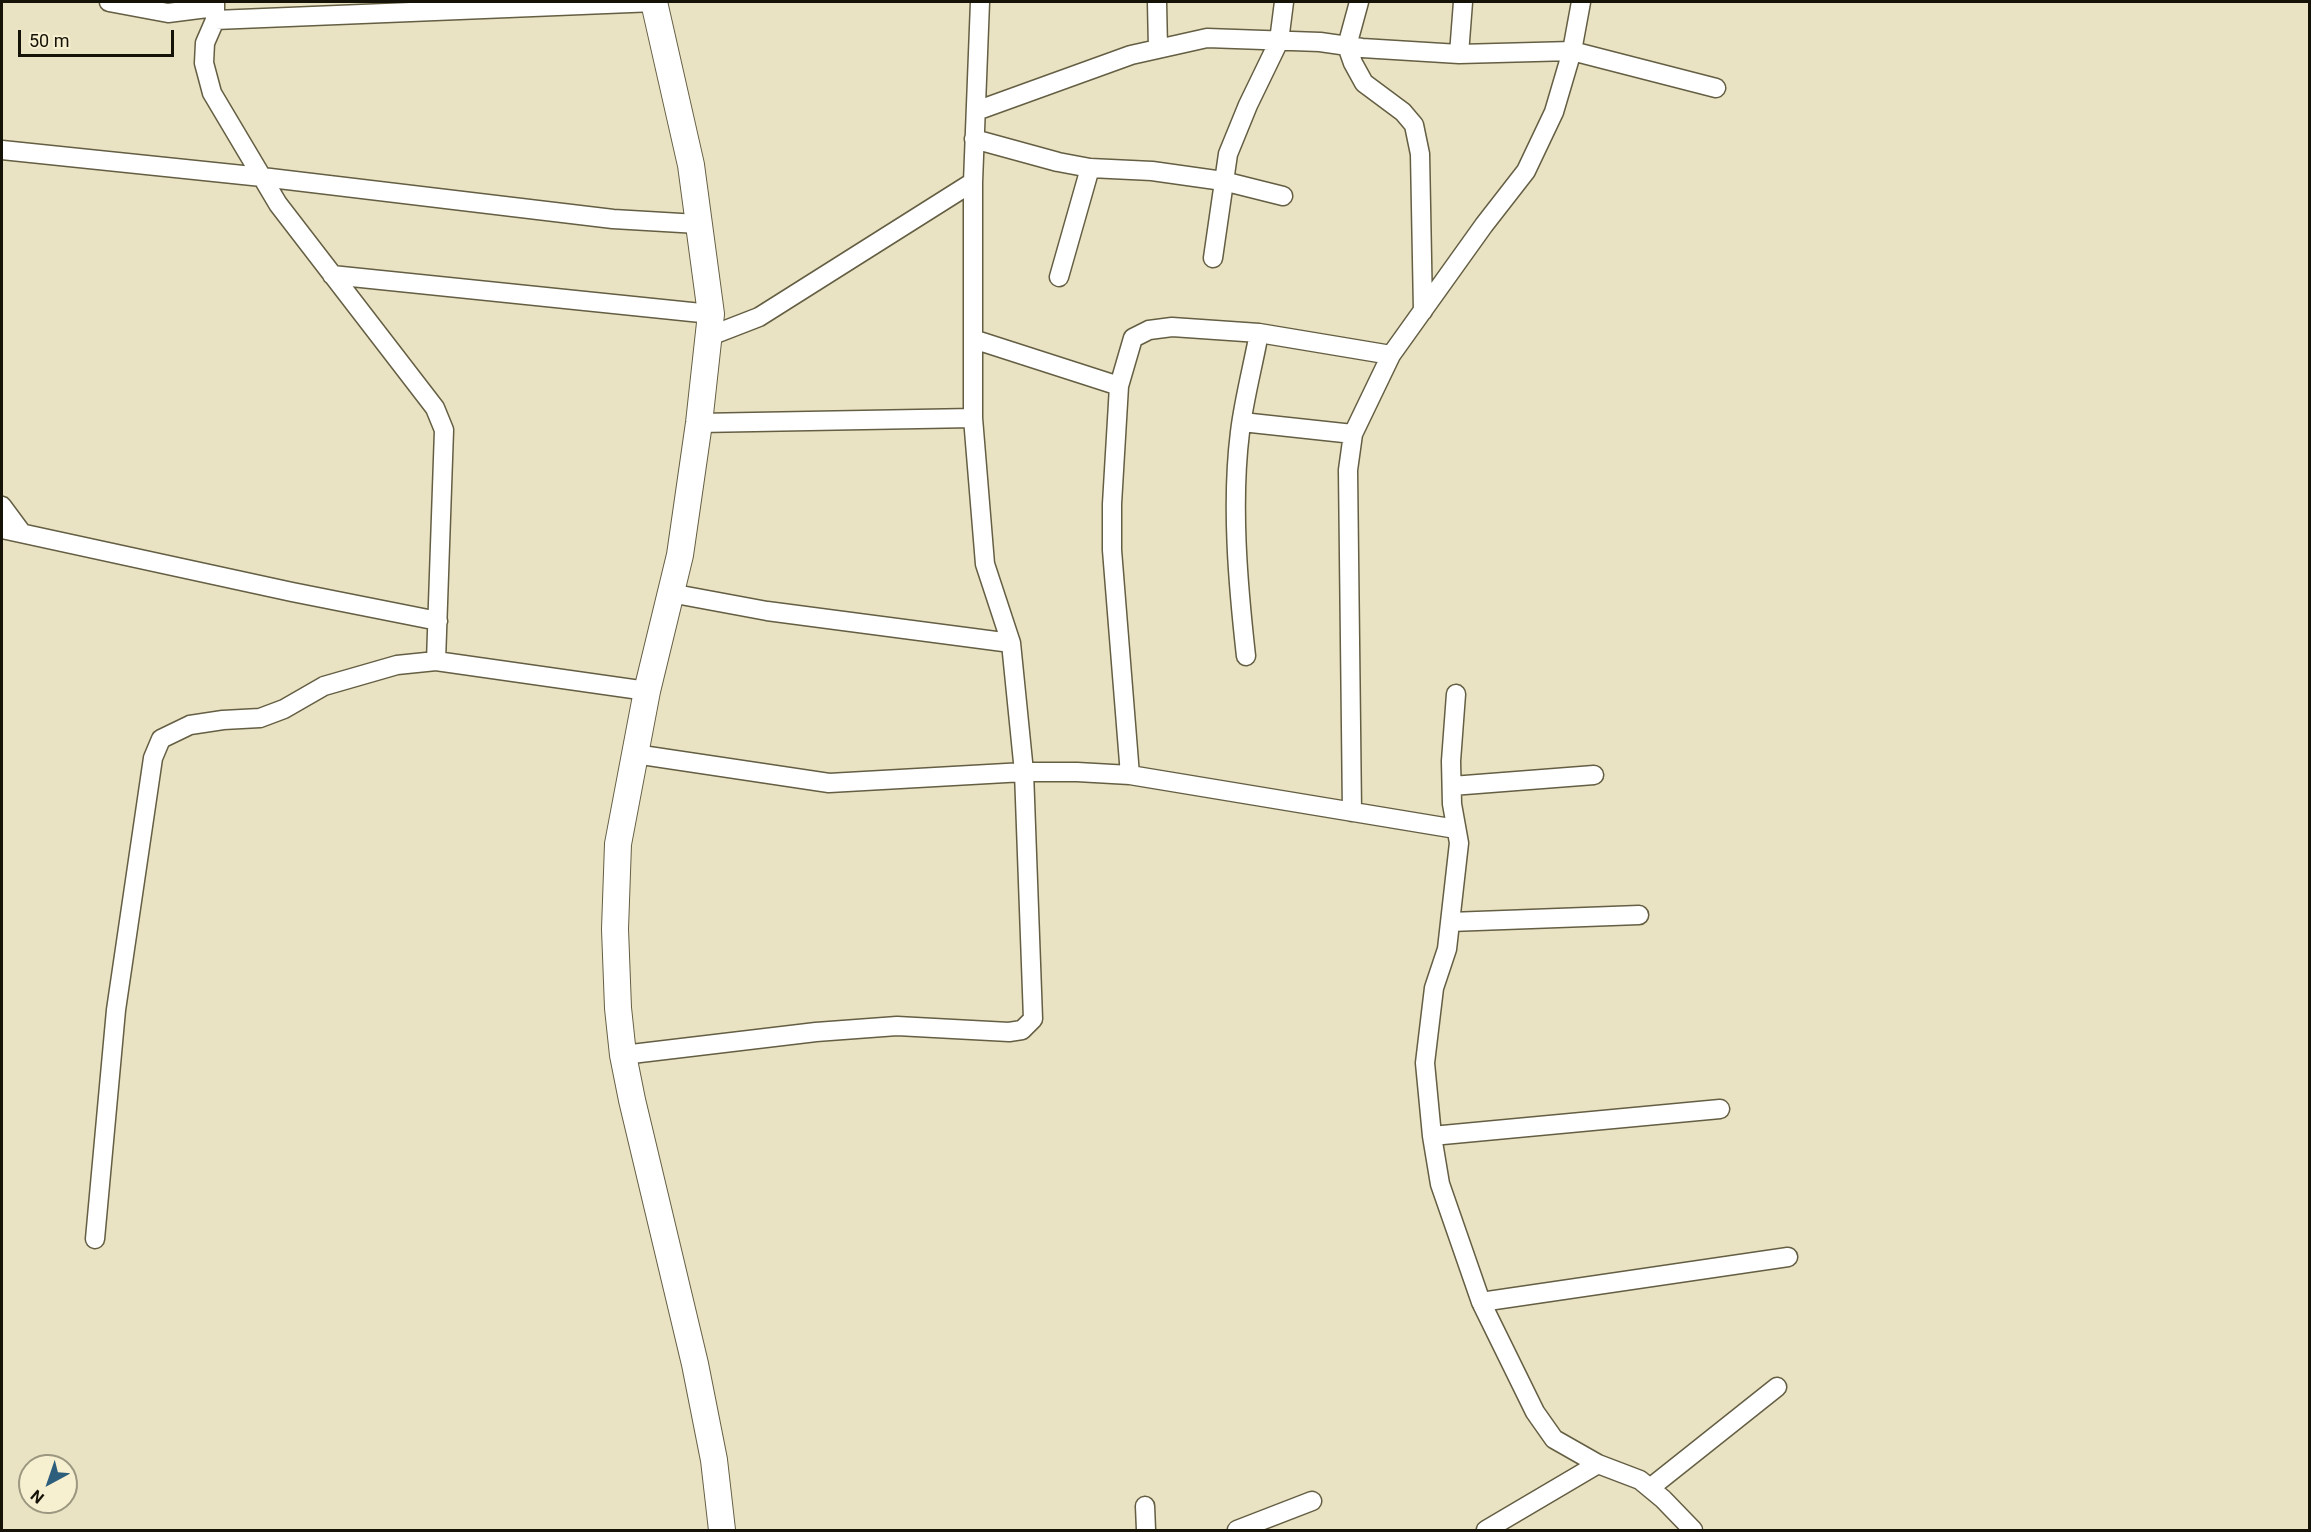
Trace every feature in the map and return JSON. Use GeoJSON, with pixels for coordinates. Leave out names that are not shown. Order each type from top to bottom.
{"type":"FeatureCollection","features":[{"type":"Feature","properties":{"kind":"main road"},"geometry":{"type":"LineString","coordinates":[[655,2],[691,165],[711,325],[680,555],[647,690],[618,844],[615,929],[618,1008],[623,1055],[714,1460],[722,1530]]}},
{"type":"Feature","properties":{"kind":"street"},"geometry":{"type":"LineString","coordinates":[[109,2],[168,13],[215,9],[655,2]]}},
{"type":"Feature","properties":{"kind":"street"},"geometry":{"type":"LineString","coordinates":[[623,1055],[816,1032],[897,1026],[1010,1032],[1022,1030],[1033,1019],[1024,772],[1011,643],[984,564],[973,418],[973,182],[980,2]]}},
{"type":"Feature","properties":{"kind":"street"},"geometry":{"type":"LineString","coordinates":[[1157,2],[1158,49]]}},
{"type":"Feature","properties":{"kind":"street"},"geometry":{"type":"LineString","coordinates":[[1213,258],[1228,154],[1248,105],[1279,41],[1284,2]]}},
{"type":"Feature","properties":{"kind":"street"},"geometry":{"type":"LineString","coordinates":[[1359,2],[1347,46],[1364,83],[1403,112],[1414,125],[1420,154],[1423,311]]}},
{"type":"Feature","properties":{"kind":"street"},"geometry":{"type":"LineString","coordinates":[[1459,54],[1463,2]]}},
{"type":"Feature","properties":{"kind":"street"},"geometry":{"type":"LineString","coordinates":[[1353,812],[1348,470],[1353,434],[1391,356],[1484,225],[1526,171],[1554,112],[1572,51],[1581,2]]}},
{"type":"Feature","properties":{"kind":"street"},"geometry":{"type":"LineString","coordinates":[[215,9],[205,43],[204,63],[212,93],[278,204],[435,408],[444,430],[436,661]]}},
{"type":"Feature","properties":{"kind":"street"},"geometry":{"type":"LineString","coordinates":[[976,111],[1131,55],[1207,38],[1459,54],[1572,51],[1716,88]]}},
{"type":"Feature","properties":{"kind":"street"},"geometry":{"type":"LineString","coordinates":[[975,139],[1058,162],[1090,168],[1152,171],[1223,181],[1283,196]]}},
{"type":"Feature","properties":{"kind":"street"},"geometry":{"type":"LineString","coordinates":[[2,150],[262,177],[613,219],[698,224]]}},
{"type":"Feature","properties":{"kind":"street"},"geometry":{"type":"LineString","coordinates":[[1059,277],[1090,168]]}},
{"type":"Feature","properties":{"kind":"street"},"geometry":{"type":"LineString","coordinates":[[332,275],[711,325],[759,317],[973,182]]}},
{"type":"Feature","properties":{"kind":"street"},"geometry":{"type":"LineString","coordinates":[[1130,775],[1112,550],[1112,504],[1119,386],[1133,338],[1149,330],[1172,327],[1259,333],[1391,356]]}},
{"type":"Feature","properties":{"kind":"street"},"geometry":{"type":"LineString","coordinates":[[1246,656],[1238,587],[1237,472],[1242,422],[1259,333]]}},
{"type":"Feature","properties":{"kind":"street"},"geometry":{"type":"LineString","coordinates":[[973,339],[1119,386]]}},
{"type":"Feature","properties":{"kind":"street"},"geometry":{"type":"LineString","coordinates":[[699,423],[973,418]]}},
{"type":"Feature","properties":{"kind":"street"},"geometry":{"type":"LineString","coordinates":[[1242,422],[1353,434]]}},
{"type":"Feature","properties":{"kind":"street"},"geometry":{"type":"LineString","coordinates":[[2,506],[22,533]]}},
{"type":"Feature","properties":{"kind":"street"},"geometry":{"type":"LineString","coordinates":[[2,529],[438,621]]}},
{"type":"Feature","properties":{"kind":"street"},"geometry":{"type":"LineString","coordinates":[[670,593],[767,611],[1011,643]]}},
{"type":"Feature","properties":{"kind":"street"},"geometry":{"type":"LineString","coordinates":[[96,1239],[116,1010],[153,758],[162,739],[190,724],[260,718],[284,709],[324,686],[397,665],[436,661],[647,690]]}},
{"type":"Feature","properties":{"kind":"street"},"geometry":{"type":"LineString","coordinates":[[1456,694],[1452,786],[1459,843],[1447,949],[1434,988],[1425,1063],[1432,1136],[1440,1184],[1481,1302],[1535,1412],[1554,1439],[1598,1464],[1640,1480],[1663,1498],[1693,1530]]}},
{"type":"Feature","properties":{"kind":"street"},"geometry":{"type":"LineString","coordinates":[[635,754],[829,783],[1024,772],[1130,775],[1456,829]]}},
{"type":"Feature","properties":{"kind":"street"},"geometry":{"type":"LineString","coordinates":[[1452,786],[1593,775]]}},
{"type":"Feature","properties":{"kind":"street"},"geometry":{"type":"LineString","coordinates":[[1450,922],[1640,915]]}},
{"type":"Feature","properties":{"kind":"street"},"geometry":{"type":"LineString","coordinates":[[1432,1136],[1720,1109]]}},
{"type":"Feature","properties":{"kind":"street"},"geometry":{"type":"LineString","coordinates":[[1481,1302],[1788,1257]]}},
{"type":"Feature","properties":{"kind":"street"},"geometry":{"type":"LineString","coordinates":[[1650,1488],[1777,1387]]}},
{"type":"Feature","properties":{"kind":"street"},"geometry":{"type":"LineString","coordinates":[[1486,1530],[1598,1464]]}},
{"type":"Feature","properties":{"kind":"street"},"geometry":{"type":"LineString","coordinates":[[1236,1530],[1312,1500]]}},
{"type":"Feature","properties":{"kind":"street"},"geometry":{"type":"LineString","coordinates":[[1145,1506],[1146,1530]]}}]}
